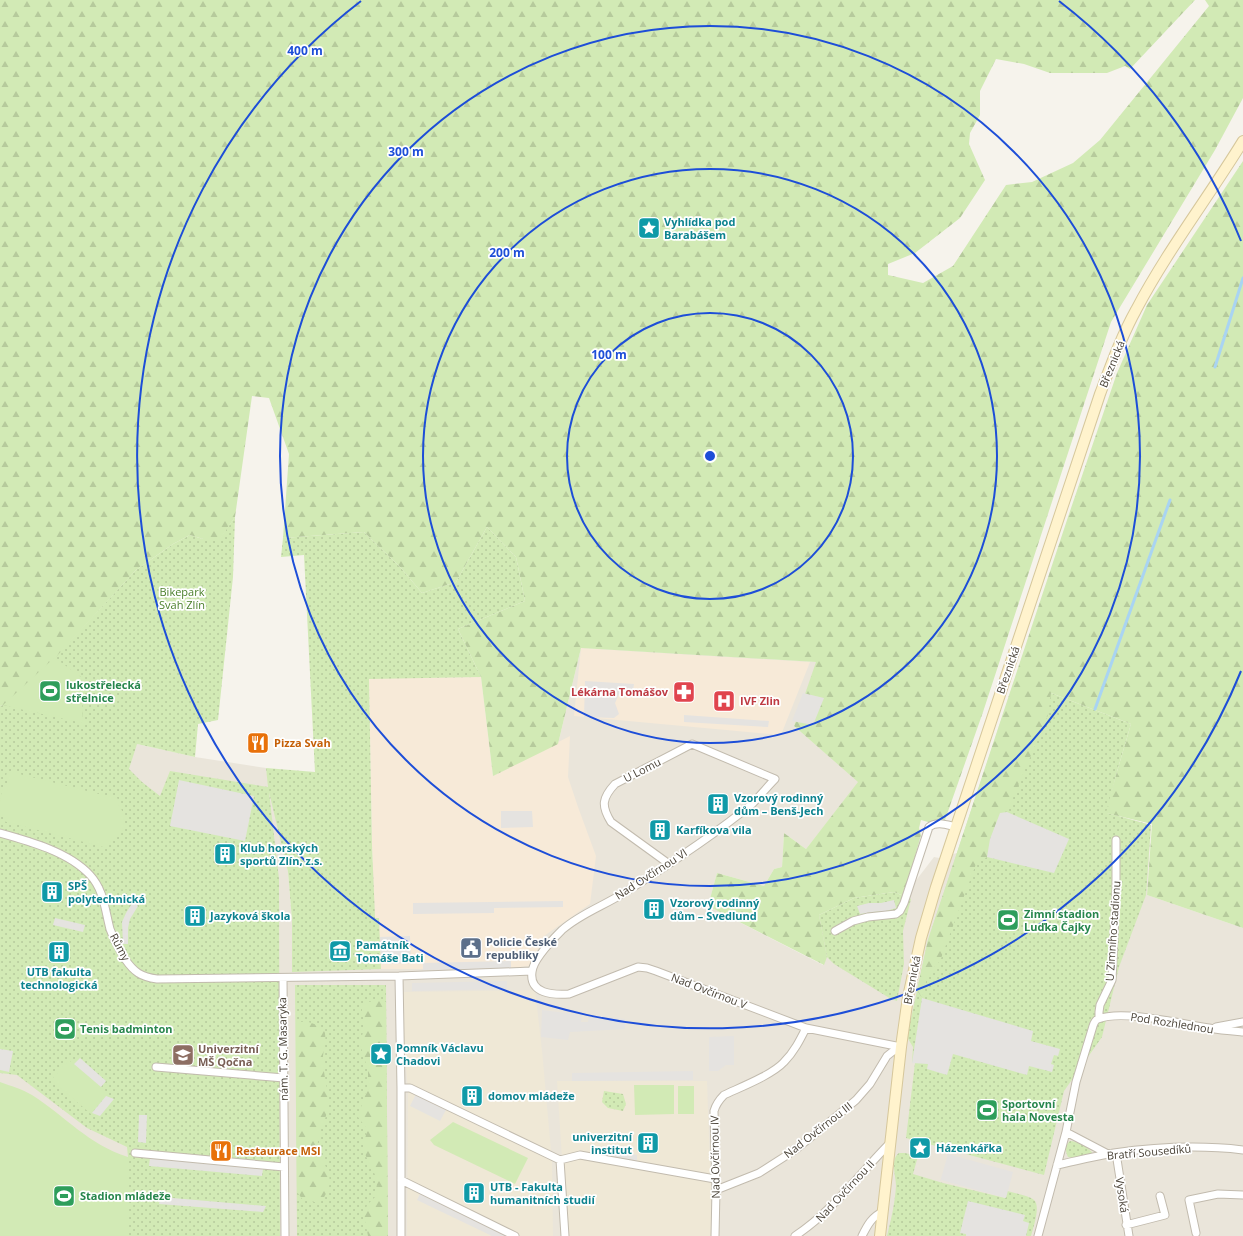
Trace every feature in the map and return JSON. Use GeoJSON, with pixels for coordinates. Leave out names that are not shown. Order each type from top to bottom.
{"type":"FeatureCollection","features":[{"type":"Feature","properties":{"kind":"main road","name":"Březnická"},"geometry":{"type":"LineString","coordinates":[[880,1236],[901,1047],[908,997],[920,945],[936,887],[1097,401],[1112,361],[1135,311],[1243,141]]}},
{"type":"Feature","properties":{"kind":"street","name":"U Lomu"},"geometry":{"type":"LineString","coordinates":[[668,864],[610,822],[605,812],[604,804],[606,796],[615,784],[692,744],[775,780]]}},
{"type":"Feature","properties":{"kind":"street","name":"Nad Ovčírnou VI"},"geometry":{"type":"LineString","coordinates":[[532,971],[537,959],[547,945],[563,929],[582,916],[625,893],[719,830],[747,807],[775,780]]}},
{"type":"Feature","properties":{"kind":"street"},"geometry":{"type":"LineString","coordinates":[[835,931],[853,921],[868,917],[896,914],[900,911],[929,827],[939,823],[956,827]]}},
{"type":"Feature","properties":{"kind":"street","name":"Růmy"},"geometry":{"type":"LineString","coordinates":[[0,833],[38,845],[57,853],[90,875],[101,892],[110,928],[118,948],[130,965],[139,974],[147,978],[157,979],[283,978]]}},
{"type":"Feature","properties":{"kind":"street","name":"U Zimního stadionu"},"geometry":{"type":"LineString","coordinates":[[1099,1018],[1098,1012],[1100,1005],[1112,980],[1116,891],[1116,840]]}},
{"type":"Feature","properties":{"kind":"street","name":"Nad Ovčírnou V"},"geometry":{"type":"LineString","coordinates":[[532,971],[532,981],[537,988],[542,992],[559,995],[569,994],[638,967],[647,968],[806,1028],[901,1047]]}},
{"type":"Feature","properties":{"kind":"street"},"geometry":{"type":"LineString","coordinates":[[283,978],[399,976],[532,971]]}},
{"type":"Feature","properties":{"kind":"street"},"geometry":{"type":"LineString","coordinates":[[399,976],[402,1088],[401,1236]]}},
{"type":"Feature","properties":{"kind":"street","name":"nám. T. G. Masaryka"},"geometry":{"type":"LineString","coordinates":[[283,978],[285,1236]]}},
{"type":"Feature","properties":{"kind":"street","name":"Pod Rozhlednou"},"geometry":{"type":"LineString","coordinates":[[1099,1018],[1112,1016],[1136,1016],[1210,1029],[1243,1032]]}},
{"type":"Feature","properties":{"kind":"street"},"geometry":{"type":"LineString","coordinates":[[1039,1236],[1066,1132],[1076,1082],[1093,1026],[1099,1018]]}},
{"type":"Feature","properties":{"kind":"street"},"geometry":{"type":"LineString","coordinates":[[1210,1029],[1243,1022]]}},
{"type":"Feature","properties":{"kind":"street","name":"Nad Ovčírnou IV"},"geometry":{"type":"LineString","coordinates":[[715,1236],[716,1190],[714,1111],[717,1102],[724,1095],[757,1079],[781,1065],[792,1053],[806,1028]]}},
{"type":"Feature","properties":{"kind":"street","name":"Nad Ovčírnou III"},"geometry":{"type":"LineString","coordinates":[[716,1190],[759,1173],[795,1150],[856,1100],[870,1084],[887,1056],[901,1047]]}},
{"type":"Feature","properties":{"kind":"street"},"geometry":{"type":"LineString","coordinates":[[156,1067],[284,1078]]}},
{"type":"Feature","properties":{"kind":"street"},"geometry":{"type":"LineString","coordinates":[[402,1088],[410,1088],[560,1160],[580,1155],[715,1179]]}},
{"type":"Feature","properties":{"kind":"street"},"geometry":{"type":"LineString","coordinates":[[1066,1132],[1108,1154]]}},
{"type":"Feature","properties":{"kind":"street","name":"Nad Ovčírnou II"},"geometry":{"type":"LineString","coordinates":[[796,1236],[810,1226],[835,1203],[891,1142]]}},
{"type":"Feature","properties":{"kind":"street","name":"Bratří Sousedíků"},"geometry":{"type":"LineString","coordinates":[[1057,1166],[1108,1154],[1144,1150],[1203,1147],[1243,1150]]}},
{"type":"Feature","properties":{"kind":"street"},"geometry":{"type":"LineString","coordinates":[[135,1153],[284,1167]]}},
{"type":"Feature","properties":{"kind":"street","name":"Vysoká"},"geometry":{"type":"LineString","coordinates":[[1116,1153],[1126,1225],[1129,1236]]}},
{"type":"Feature","properties":{"kind":"street"},"geometry":{"type":"LineString","coordinates":[[560,1160],[565,1236]]}},
{"type":"Feature","properties":{"kind":"street"},"geometry":{"type":"LineString","coordinates":[[401,1180],[515,1236]]}},
{"type":"Feature","properties":{"kind":"street"},"geometry":{"type":"LineString","coordinates":[[1196,1233],[1189,1200],[1218,1194],[1243,1196]]}},
{"type":"Feature","properties":{"kind":"street"},"geometry":{"type":"LineString","coordinates":[[1126,1225],[1166,1216],[1160,1196]]}},
{"type":"Feature","properties":{"kind":"street"},"geometry":{"type":"LineString","coordinates":[[862,1236],[874,1217],[883,1212]]}},
{"type":"Feature","properties":{"kind":"shaded area"},"geometry":{"type":"Polygon","coordinates":[[[581,648],[817,662],[794,726],[859,782],[806,849],[784,833],[782,867],[774,869],[764,886],[717,873],[708,906],[823,965],[819,915],[904,896],[934,857],[939,858],[964,851],[1116,775],[1107,813],[1151,825],[1147,895],[1243,928],[1243,1236],[0,1236],[0,737],[137,744],[195,757],[266,768],[288,872],[292,920],[493,776],[558,744],[581,648]]]}},
{"type":"Feature","properties":{"kind":"shaded area"},"geometry":{"type":"Polygon","coordinates":[[[581,648],[810,662],[781,735],[574,716],[581,648]]]}},
{"type":"Feature","properties":{"kind":"shaded area"},"geometry":{"type":"Polygon","coordinates":[[[481,677],[493,776],[570,736],[568,777],[596,856],[590,904],[544,936],[530,966],[511,968],[381,969],[375,919],[369,678],[481,677]]]}},
{"type":"Feature","properties":{"kind":"shaded area"},"geometry":{"type":"Polygon","coordinates":[[[585,681],[634,684],[633,690],[627,689],[619,694],[615,703],[619,714],[614,718],[584,717],[585,681]]]}},
{"type":"Feature","properties":{"kind":"shaded area"},"geometry":{"type":"Polygon","coordinates":[[[803,693],[824,698],[813,725],[792,721],[803,693]]]}},
{"type":"Feature","properties":{"kind":"shaded area"},"geometry":{"type":"Polygon","coordinates":[[[684,715],[769,721],[768,727],[684,722],[684,715]]]}},
{"type":"Feature","properties":{"kind":"shaded area"},"geometry":{"type":"Polygon","coordinates":[[[179,780],[254,796],[245,841],[170,826],[179,780]]]}},
{"type":"Feature","properties":{"kind":"shaded area"},"geometry":{"type":"Polygon","coordinates":[[[501,811],[532,811],[533,827],[501,828],[501,811]]]}},
{"type":"Feature","properties":{"kind":"shaded area"},"geometry":{"type":"Polygon","coordinates":[[[1007,812],[1069,839],[1054,873],[987,857],[990,839],[1000,813],[1007,812]]]}},
{"type":"Feature","properties":{"kind":"shaded area"},"geometry":{"type":"Polygon","coordinates":[[[894,900],[896,908],[886,911],[860,914],[857,906],[869,903],[881,903],[894,900]]]}},
{"type":"Feature","properties":{"kind":"shaded area"},"geometry":{"type":"Polygon","coordinates":[[[563,901],[563,907],[494,908],[494,913],[413,914],[413,903],[563,901]]]}},
{"type":"Feature","properties":{"kind":"shaded area"},"geometry":{"type":"Polygon","coordinates":[[[133,902],[138,906],[130,919],[128,928],[128,944],[123,944],[122,922],[133,902]]]}},
{"type":"Feature","properties":{"kind":"shaded area"},"geometry":{"type":"Polygon","coordinates":[[[55,918],[85,925],[83,932],[53,925],[55,918]]]}},
{"type":"Feature","properties":{"kind":"shaded area"},"geometry":{"type":"Polygon","coordinates":[[[410,936],[411,963],[381,964],[380,937],[410,936]]]}},
{"type":"Feature","properties":{"kind":"shaded area"},"geometry":{"type":"Polygon","coordinates":[[[511,961],[511,968],[423,970],[423,963],[511,961]]]}},
{"type":"Feature","properties":{"kind":"shaded area"},"geometry":{"type":"Polygon","coordinates":[[[507,981],[507,989],[412,991],[412,983],[507,981]]]}},
{"type":"Feature","properties":{"kind":"shaded area"},"geometry":{"type":"Polygon","coordinates":[[[535,990],[552,1162],[553,1236],[407,1236],[408,1093],[403,1025],[403,992],[535,990]]]}},
{"type":"Feature","properties":{"kind":"shaded area"},"geometry":{"type":"Polygon","coordinates":[[[922,998],[1033,1031],[1031,1041],[1060,1049],[1058,1056],[1054,1055],[1051,1064],[1054,1065],[1052,1072],[1029,1066],[1027,1075],[953,1054],[947,1075],[927,1069],[928,1064],[912,1063],[922,998]]]}},
{"type":"Feature","properties":{"kind":"shaded area"},"geometry":{"type":"Polygon","coordinates":[[[542,1010],[582,1015],[581,1022],[588,1022],[589,1015],[625,1019],[625,1029],[570,1032],[568,1040],[541,1037],[542,1010]]]}},
{"type":"Feature","properties":{"kind":"shaded area"},"geometry":{"type":"Polygon","coordinates":[[[734,1036],[734,1065],[726,1065],[718,1071],[709,1071],[709,1037],[734,1036]]]}},
{"type":"Feature","properties":{"kind":"shaded area"},"geometry":{"type":"Polygon","coordinates":[[[0,1049],[13,1051],[9,1072],[0,1070],[0,1049]]]}},
{"type":"Feature","properties":{"kind":"shaded area"},"geometry":{"type":"Polygon","coordinates":[[[80,1058],[106,1081],[101,1087],[74,1064],[80,1058]]]}},
{"type":"Feature","properties":{"kind":"shaded area"},"geometry":{"type":"Polygon","coordinates":[[[693,1071],[693,1080],[572,1081],[572,1073],[693,1071]]]}},
{"type":"Feature","properties":{"kind":"shaded area"},"geometry":{"type":"Polygon","coordinates":[[[557,1081],[707,1081],[712,1236],[567,1236],[557,1081]]]}},
{"type":"Feature","properties":{"kind":"shaded area"},"geometry":{"type":"Polygon","coordinates":[[[416,1094],[446,1110],[440,1121],[410,1106],[416,1094]]]}},
{"type":"Feature","properties":{"kind":"shaded area"},"geometry":{"type":"Polygon","coordinates":[[[106,1096],[114,1099],[100,1116],[92,1113],[106,1096]]]}},
{"type":"Feature","properties":{"kind":"shaded area"},"geometry":{"type":"Polygon","coordinates":[[[139,1115],[147,1115],[146,1143],[138,1142],[139,1115]]]}},
{"type":"Feature","properties":{"kind":"shaded area"},"geometry":{"type":"Polygon","coordinates":[[[602,1149],[637,1155],[637,1161],[601,1155],[602,1149]]]}},
{"type":"Feature","properties":{"kind":"shaded area"},"geometry":{"type":"Polygon","coordinates":[[[948,1154],[1013,1172],[1006,1198],[941,1180],[940,1182],[948,1154]]]}},
{"type":"Feature","properties":{"kind":"shaded area"},"geometry":{"type":"Polygon","coordinates":[[[150,1158],[263,1169],[262,1176],[149,1166],[150,1158]]]}},
{"type":"Feature","properties":{"kind":"shaded area"},"geometry":{"type":"Polygon","coordinates":[[[420,1194],[508,1236],[492,1236],[417,1200],[420,1194]]]}},
{"type":"Feature","properties":{"kind":"shaded area"},"geometry":{"type":"Polygon","coordinates":[[[161,1197],[266,1206],[263,1212],[159,1204],[161,1197]]]}},
{"type":"Feature","properties":{"kind":"shaded area"},"geometry":{"type":"Polygon","coordinates":[[[968,1201],[1025,1215],[1023,1221],[1029,1223],[1026,1236],[966,1236],[966,1234],[960,1233],[968,1201]]]}},
{"type":"Feature","properties":{"kind":"green space"},"geometry":{"type":"Polygon","coordinates":[[[0,0],[1195,0],[1130,69],[1125,66],[1107,73],[1050,73],[1024,64],[996,59],[980,91],[980,115],[970,133],[969,144],[985,180],[960,218],[915,253],[888,264],[888,275],[923,283],[953,266],[1006,185],[1032,182],[1073,163],[1100,140],[1209,6],[1205,0],[1243,0],[1243,98],[1215,150],[1111,322],[983,712],[945,820],[928,822],[921,820],[919,828],[921,835],[904,896],[894,892],[854,898],[819,915],[827,957],[824,965],[708,906],[717,873],[764,886],[774,869],[782,867],[784,833],[806,849],[858,782],[794,726],[816,662],[581,648],[558,744],[493,776],[481,677],[458,629],[525,601],[516,557],[487,527],[456,582],[422,593],[401,568],[364,532],[283,538],[289,454],[269,398],[252,396],[235,517],[220,539],[203,539],[190,535],[173,544],[136,570],[55,658],[81,677],[83,723],[3,705],[0,706],[0,0]]]}},
{"type":"Feature","properties":{"kind":"green space"},"geometry":{"type":"Polygon","coordinates":[[[1243,161],[1243,928],[1147,895],[1152,824],[1106,813],[1131,724],[1051,693],[1048,715],[1007,812],[1000,814],[990,839],[987,857],[976,864],[940,961],[928,974],[922,998],[917,990],[928,940],[1117,373],[1147,305],[1243,161]]]}},
{"type":"Feature","properties":{"kind":"green space","name":"Bikepark Svah Zlín"},"geometry":{"type":"Polygon","coordinates":[[[235,517],[233,577],[218,720],[198,724],[195,757],[137,744],[129,769],[142,782],[160,796],[170,771],[268,787],[266,768],[315,772],[304,555],[281,557],[283,538],[364,532],[401,568],[422,593],[456,582],[487,527],[516,557],[525,601],[458,629],[481,677],[369,679],[375,918],[379,918],[381,969],[292,972],[292,920],[288,872],[269,792],[279,879],[280,1236],[128,1236],[127,1147],[87,1128],[17,1075],[0,1073],[0,706],[3,705],[54,658],[136,570],[173,544],[190,535],[203,539],[220,538],[235,517]]]}},
{"type":"Feature","properties":{"kind":"green space","name":"lukostřelecká střelnice"},"geometry":{"type":"Polygon","coordinates":[[[54,658],[81,677],[83,723],[3,705],[54,658]]]}},
{"type":"Feature","properties":{"kind":"green space"},"geometry":{"type":"Polygon","coordinates":[[[1015,679],[1131,724],[1116,775],[1107,813],[1151,825],[1146,895],[1119,967],[1102,1037],[1064,1091],[1044,1175],[906,1138],[915,1063],[912,1063],[913,1047],[907,1037],[928,940],[1015,679]]]}},
{"type":"Feature","properties":{"kind":"green space"},"geometry":{"type":"Polygon","coordinates":[[[7,771],[119,799],[118,804],[124,819],[120,835],[109,842],[107,848],[3,821],[0,800],[3,790],[9,781],[6,777],[7,771]]]}},
{"type":"Feature","properties":{"kind":"green space"},"geometry":{"type":"Polygon","coordinates":[[[894,892],[911,899],[903,931],[904,964],[897,1001],[891,999],[834,964],[827,957],[819,915],[854,898],[894,892]]]}},
{"type":"Feature","properties":{"kind":"green space"},"geometry":{"type":"Polygon","coordinates":[[[295,985],[386,985],[388,1236],[297,1236],[295,985]]]}},
{"type":"Feature","properties":{"kind":"green space"},"geometry":{"type":"Polygon","coordinates":[[[378,1000],[386,1002],[388,1236],[368,1236],[364,1216],[367,1205],[376,1196],[377,1179],[363,1150],[367,1129],[358,1117],[368,1085],[368,1070],[360,1044],[365,1024],[362,1014],[364,1003],[378,1000]]]}},
{"type":"Feature","properties":{"kind":"green space"},"geometry":{"type":"Polygon","coordinates":[[[301,1022],[310,1023],[324,1029],[325,1036],[323,1063],[328,1104],[326,1116],[319,1134],[318,1149],[329,1174],[330,1184],[327,1193],[320,1203],[303,1200],[297,1192],[296,1025],[301,1022]]]}},
{"type":"Feature","properties":{"kind":"green space"},"geometry":{"type":"Polygon","coordinates":[[[69,1060],[108,1093],[91,1114],[51,1080],[69,1060]]]}},
{"type":"Feature","properties":{"kind":"green space","name":"Stadion mládeže"},"geometry":{"type":"Polygon","coordinates":[[[0,1082],[32,1095],[89,1138],[114,1152],[128,1157],[128,1236],[0,1236],[0,1082]]]}},
{"type":"Feature","properties":{"kind":"green space"},"geometry":{"type":"Polygon","coordinates":[[[634,1085],[674,1085],[674,1114],[635,1115],[634,1085]]]}},
{"type":"Feature","properties":{"kind":"green space"},"geometry":{"type":"Polygon","coordinates":[[[678,1086],[694,1086],[694,1114],[678,1114],[678,1086]]]}},
{"type":"Feature","properties":{"kind":"green space"},"geometry":{"type":"Polygon","coordinates":[[[604,1091],[623,1094],[626,1104],[623,1111],[608,1108],[602,1102],[604,1091]]]}},
{"type":"Feature","properties":{"kind":"green space"},"geometry":{"type":"Polygon","coordinates":[[[453,1122],[528,1158],[515,1184],[434,1145],[430,1140],[453,1122]]]}},
{"type":"Feature","properties":{"kind":"green space"},"geometry":{"type":"Polygon","coordinates":[[[1070,1141],[1083,1145],[1093,1154],[1075,1158],[1068,1157],[1066,1148],[1070,1141]]]}},
{"type":"Feature","properties":{"kind":"green space"},"geometry":{"type":"Polygon","coordinates":[[[899,1153],[918,1156],[913,1174],[1005,1198],[1007,1191],[1026,1196],[1034,1200],[1037,1207],[1037,1212],[1031,1236],[887,1236],[893,1211],[896,1186],[894,1164],[896,1156],[899,1153]]]}},
{"type":"Feature","properties":{"kind":"waterway"},"geometry":{"type":"LineString","coordinates":[[1215,367],[1243,278]]}},
{"type":"Feature","properties":{"kind":"waterway"},"geometry":{"type":"LineString","coordinates":[[1095,709],[1170,500]]}},
{"type":"Feature","properties":{"kind":"place","name":"Vyhlídka pod Barabášem"},"geometry":{"type":"Point","coordinates":[649,228]}},
{"type":"Feature","properties":{"kind":"place","name":"lukostřelecká střelnice"},"geometry":{"type":"Point","coordinates":[50,691]}},
{"type":"Feature","properties":{"kind":"place","name":"Lékárna Tomášov"},"geometry":{"type":"Point","coordinates":[684,692]}},
{"type":"Feature","properties":{"kind":"place","name":"IVF Zlin"},"geometry":{"type":"Point","coordinates":[724,701]}},
{"type":"Feature","properties":{"kind":"place","name":"Pizza Svah"},"geometry":{"type":"Point","coordinates":[258,743]}},
{"type":"Feature","properties":{"kind":"place","name":"Vzorový rodinný dům – Benš-Jech"},"geometry":{"type":"Point","coordinates":[718,804]}},
{"type":"Feature","properties":{"kind":"place","name":"Karfíkova vila"},"geometry":{"type":"Point","coordinates":[660,830]}},
{"type":"Feature","properties":{"kind":"place","name":"Klub horských sportů Zlín, z.s."},"geometry":{"type":"Point","coordinates":[225,854]}},
{"type":"Feature","properties":{"kind":"place","name":"SPŠ polytechnická"},"geometry":{"type":"Point","coordinates":[52,892]}},
{"type":"Feature","properties":{"kind":"place","name":"Vzorový rodinný dům – Svedlund"},"geometry":{"type":"Point","coordinates":[654,909]}},
{"type":"Feature","properties":{"kind":"place","name":"Jazyková škola"},"geometry":{"type":"Point","coordinates":[195,916]}},
{"type":"Feature","properties":{"kind":"place","name":"Zimní stadion Luďka Čajky"},"geometry":{"type":"Point","coordinates":[1008,920]}},
{"type":"Feature","properties":{"kind":"place","name":"Policie České republiky"},"geometry":{"type":"Point","coordinates":[471,948]}},
{"type":"Feature","properties":{"kind":"place","name":"Památník Tomáše Bati"},"geometry":{"type":"Point","coordinates":[340,951]}},
{"type":"Feature","properties":{"kind":"place","name":"UTB fakulta technologická"},"geometry":{"type":"Point","coordinates":[59,952]}},
{"type":"Feature","properties":{"kind":"place","name":"Tenis badminton"},"geometry":{"type":"Point","coordinates":[65,1029]}},
{"type":"Feature","properties":{"kind":"place","name":"Pomník Václavu Chadovi"},"geometry":{"type":"Point","coordinates":[381,1054]}},
{"type":"Feature","properties":{"kind":"place","name":"Univerzitní MŠ Qočna"},"geometry":{"type":"Point","coordinates":[183,1055]}},
{"type":"Feature","properties":{"kind":"place","name":"domov mládeže"},"geometry":{"type":"Point","coordinates":[472,1096]}},
{"type":"Feature","properties":{"kind":"place","name":"Sportovní hala Novesta"},"geometry":{"type":"Point","coordinates":[987,1110]}},
{"type":"Feature","properties":{"kind":"place","name":"univerzitní institut"},"geometry":{"type":"Point","coordinates":[648,1143]}},
{"type":"Feature","properties":{"kind":"place","name":"Házenkářka"},"geometry":{"type":"Point","coordinates":[920,1148]}},
{"type":"Feature","properties":{"kind":"place","name":"Restaurace MSI"},"geometry":{"type":"Point","coordinates":[221,1151]}},
{"type":"Feature","properties":{"kind":"place","name":"UTB - Fakulta humanitních studií"},"geometry":{"type":"Point","coordinates":[474,1193]}},
{"type":"Feature","properties":{"kind":"place","name":"Stadion mládeže"},"geometry":{"type":"Point","coordinates":[64,1196]}}]}
